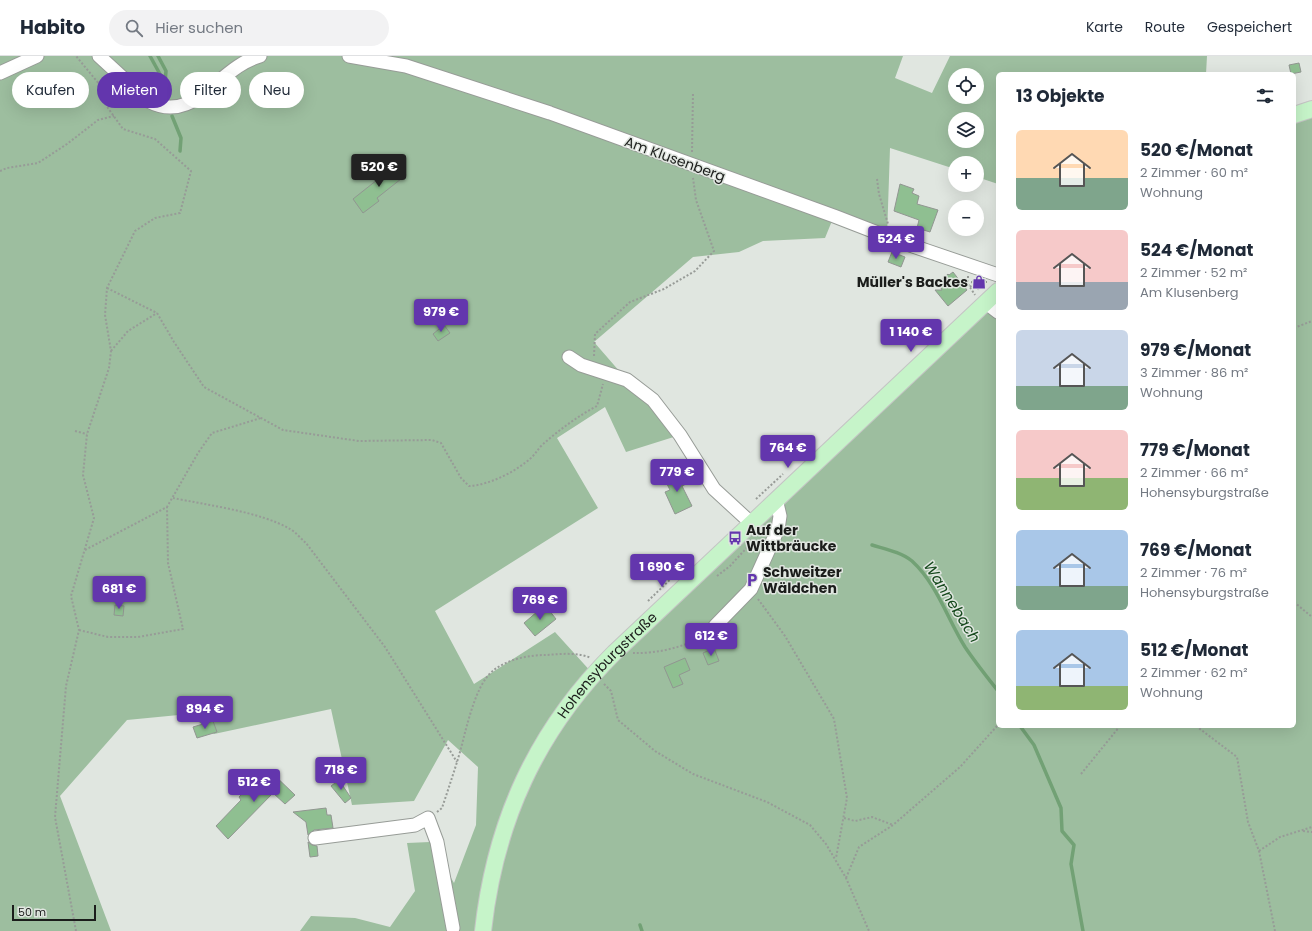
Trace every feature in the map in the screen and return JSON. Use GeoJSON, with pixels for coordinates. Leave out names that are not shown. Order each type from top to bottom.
{"type":"FeatureCollection","features":[{"type":"Feature","properties":{"kind":"main road"},"geometry":{"type":"LineString","coordinates":[[1296,114],[1312,109]]}},
{"type":"Feature","properties":{"kind":"main road","name":"Hohensyburgstraße"},"geometry":{"type":"LineString","coordinates":[[483,931],[493,863],[507,819],[524,777],[564,710],[609,658],[996,292]]}},
{"type":"Feature","properties":{"kind":"street"},"geometry":{"type":"LineString","coordinates":[[0,73],[37,56]]}},
{"type":"Feature","properties":{"kind":"street"},"geometry":{"type":"LineString","coordinates":[[99,56],[148,101],[155,105],[175,108],[186,104],[242,63],[260,56]]}},
{"type":"Feature","properties":{"kind":"street","name":"Am Klusenberg"},"geometry":{"type":"LineString","coordinates":[[349,56],[406,66],[429,72],[557,115],[834,216],[894,240],[996,274]]}},
{"type":"Feature","properties":{"kind":"street"},"geometry":{"type":"LineString","coordinates":[[983,304],[996,311]]}},
{"type":"Feature","properties":{"kind":"street"},"geometry":{"type":"LineString","coordinates":[[569,357],[581,365],[626,380],[653,400],[680,435],[714,489],[751,523]]}},
{"type":"Feature","properties":{"kind":"street"},"geometry":{"type":"LineString","coordinates":[[715,626],[751,589],[778,529],[780,516],[776,499]]}},
{"type":"Feature","properties":{"kind":"street"},"geometry":{"type":"LineString","coordinates":[[315,838],[408,826],[428,818],[437,842],[452,930]]}},
{"type":"Feature","properties":{"kind":"path"},"geometry":{"type":"LineString","coordinates":[[76,56],[100,85],[108,108],[123,129],[155,139],[191,171],[180,213],[155,218],[135,231],[107,288],[105,315],[111,351],[109,368],[87,434],[83,475],[94,518],[71,596],[79,630],[66,686],[55,817],[76,931]]}},
{"type":"Feature","properties":{"kind":"path"},"geometry":{"type":"LineString","coordinates":[[107,288],[157,313],[204,387],[283,430],[359,440],[432,440],[441,443],[461,478],[469,486],[480,485],[501,478],[531,457],[542,446],[584,413],[597,406],[601,371],[594,354],[595,334],[606,322],[630,302],[664,289],[695,271],[714,250],[696,200],[692,165],[693,92]]}},
{"type":"Feature","properties":{"kind":"path"},"geometry":{"type":"LineString","coordinates":[[0,171],[7,168],[38,162],[67,144],[98,120],[114,116]]}},
{"type":"Feature","properties":{"kind":"path"},"geometry":{"type":"LineString","coordinates":[[877,179],[884,211],[894,240]]}},
{"type":"Feature","properties":{"kind":"path"},"geometry":{"type":"LineString","coordinates":[[968,265],[968,284],[983,304]]}},
{"type":"Feature","properties":{"kind":"path"},"geometry":{"type":"LineString","coordinates":[[970,287],[973,284]]}},
{"type":"Feature","properties":{"kind":"path"},"geometry":{"type":"LineString","coordinates":[[111,351],[128,331],[157,313]]}},
{"type":"Feature","properties":{"kind":"path"},"geometry":{"type":"LineString","coordinates":[[1296,327],[1312,322]]}},
{"type":"Feature","properties":{"kind":"path"},"geometry":{"type":"LineString","coordinates":[[85,550],[167,507],[198,453],[212,433],[261,418]]}},
{"type":"Feature","properties":{"kind":"path"},"geometry":{"type":"LineString","coordinates":[[75,431],[87,434]]}},
{"type":"Feature","properties":{"kind":"path"},"geometry":{"type":"LineString","coordinates":[[173,498],[234,510],[291,529],[306,543],[385,647],[457,762]]}},
{"type":"Feature","properties":{"kind":"path"},"geometry":{"type":"LineString","coordinates":[[79,630],[108,637],[138,636],[183,628],[168,563],[167,507]]}},
{"type":"Feature","properties":{"kind":"path"},"geometry":{"type":"LineString","coordinates":[[751,589],[785,636],[834,719],[847,798],[836,859]]}},
{"type":"Feature","properties":{"kind":"path"},"geometry":{"type":"LineString","coordinates":[[1296,604],[1312,617]]}},
{"type":"Feature","properties":{"kind":"path"},"geometry":{"type":"LineString","coordinates":[[428,818],[442,808],[477,695],[486,677],[494,670],[512,661],[532,655],[584,655],[609,658],[643,654],[685,645],[705,635],[715,626]]}},
{"type":"Feature","properties":{"kind":"path"},"geometry":{"type":"LineString","coordinates":[[602,681],[610,691],[618,720],[655,751],[693,774],[766,802],[810,825],[836,859],[869,931]]}},
{"type":"Feature","properties":{"kind":"path"},"geometry":{"type":"LineString","coordinates":[[846,878],[859,846],[893,825],[960,767],[996,727]]}},
{"type":"Feature","properties":{"kind":"path"},"geometry":{"type":"LineString","coordinates":[[1081,774],[1118,728]]}},
{"type":"Feature","properties":{"kind":"path"},"geometry":{"type":"LineString","coordinates":[[1199,728],[1237,757],[1248,822],[1259,851],[1275,931]]}},
{"type":"Feature","properties":{"kind":"path"},"geometry":{"type":"LineString","coordinates":[[844,818],[855,820],[872,817],[893,825]]}},
{"type":"Feature","properties":{"kind":"path"},"geometry":{"type":"LineString","coordinates":[[1259,851],[1280,838],[1312,827]]}},
{"type":"Feature","properties":{"kind":"path"},"geometry":{"type":"LineString","coordinates":[[1302,831],[1312,832]]}},
{"type":"Feature","properties":{"kind":"green space"},"geometry":{"type":"Polygon","coordinates":[[[0,56],[903,56],[895,78],[932,93],[950,56],[1207,56],[1206,72],[996,72],[996,183],[984,179],[984,156],[948,156],[948,167],[890,148],[887,237],[834,216],[825,238],[763,241],[739,252],[693,257],[594,342],[627,380],[680,435],[626,452],[605,407],[557,438],[598,508],[435,611],[474,684],[555,632],[593,674],[996,293],[996,728],[1296,728],[1296,114],[1312,109],[1312,931],[457,931],[453,928],[447,931],[300,931],[311,916],[355,918],[390,927],[415,891],[407,843],[430,842],[454,883],[476,825],[478,767],[448,740],[414,801],[352,805],[331,709],[214,734],[189,714],[127,720],[60,796],[111,931],[0,931],[0,56]]]}},
{"type":"Feature","properties":{"kind":"building"},"geometry":{"type":"Polygon","coordinates":[[[1299,63],[1301,72],[1291,72],[1289,65],[1299,63]]]}},
{"type":"Feature","properties":{"kind":"building"},"geometry":{"type":"Polygon","coordinates":[[[400,165],[406,175],[377,198],[379,201],[363,213],[353,199],[382,176],[381,174],[391,167],[393,170],[400,165]]]}},
{"type":"Feature","properties":{"kind":"building"},"geometry":{"type":"Polygon","coordinates":[[[900,184],[914,189],[912,193],[919,196],[917,204],[938,210],[930,232],[917,228],[919,220],[894,211],[900,184]]]}},
{"type":"Feature","properties":{"kind":"building"},"geometry":{"type":"Polygon","coordinates":[[[892,252],[905,257],[901,267],[888,262],[892,252]]]}},
{"type":"Feature","properties":{"kind":"building"},"geometry":{"type":"Polygon","coordinates":[[[953,272],[967,290],[948,306],[935,290],[942,290],[938,283],[948,274],[949,275],[953,272]]]}},
{"type":"Feature","properties":{"kind":"building"},"geometry":{"type":"Polygon","coordinates":[[[978,277],[983,278],[987,282],[978,290],[971,282],[978,277]]]}},
{"type":"Feature","properties":{"kind":"building"},"geometry":{"type":"Polygon","coordinates":[[[444,325],[450,333],[438,341],[433,334],[444,325]]]}},
{"type":"Feature","properties":{"kind":"building"},"geometry":{"type":"Polygon","coordinates":[[[680,471],[686,484],[682,486],[692,506],[675,514],[665,492],[670,490],[664,478],[680,471]]]}},
{"type":"Feature","properties":{"kind":"building"},"geometry":{"type":"Polygon","coordinates":[[[115,605],[124,606],[123,616],[114,615],[115,605]]]}},
{"type":"Feature","properties":{"kind":"building"},"geometry":{"type":"Polygon","coordinates":[[[545,605],[556,619],[535,636],[524,623],[545,605]]]}},
{"type":"Feature","properties":{"kind":"building"},"geometry":{"type":"Polygon","coordinates":[[[714,648],[719,661],[708,665],[703,653],[714,648]]]}},
{"type":"Feature","properties":{"kind":"building"},"geometry":{"type":"Polygon","coordinates":[[[685,658],[690,670],[679,675],[683,684],[673,688],[664,667],[685,658]]]}},
{"type":"Feature","properties":{"kind":"building"},"geometry":{"type":"Polygon","coordinates":[[[213,721],[217,732],[197,738],[193,727],[213,721]]]}},
{"type":"Feature","properties":{"kind":"building"},"geometry":{"type":"Polygon","coordinates":[[[270,771],[295,795],[285,804],[273,793],[228,839],[216,826],[241,800],[239,797],[248,788],[251,791],[270,771]]]}},
{"type":"Feature","properties":{"kind":"building"},"geometry":{"type":"Polygon","coordinates":[[[339,780],[351,798],[345,803],[331,786],[339,780]]]}},
{"type":"Feature","properties":{"kind":"building"},"geometry":{"type":"Polygon","coordinates":[[[326,808],[327,815],[331,815],[333,828],[314,830],[308,835],[306,822],[293,812],[326,808]]]}},
{"type":"Feature","properties":{"kind":"building"},"geometry":{"type":"Polygon","coordinates":[[[308,842],[317,846],[318,856],[310,857],[308,842]]]}},
{"type":"Feature","properties":{"kind":"waterway"},"geometry":{"type":"LineString","coordinates":[[150,56],[159,72]]}},
{"type":"Feature","properties":{"kind":"waterway"},"geometry":{"type":"LineString","coordinates":[[158,56],[166,72]]}},
{"type":"Feature","properties":{"kind":"waterway"},"geometry":{"type":"LineString","coordinates":[[172,116],[181,138],[180,151]]}},
{"type":"Feature","properties":{"kind":"waterway","name":"Wannebach"},"geometry":{"type":"LineString","coordinates":[[872,545],[903,555],[921,570],[935,591],[965,647],[996,688]]}},
{"type":"Feature","properties":{"kind":"waterway","name":"Wannebach"},"geometry":{"type":"LineString","coordinates":[[1021,728],[1034,745],[1061,808],[1062,831],[1074,845],[1071,864],[1083,931]]}},
{"type":"Feature","properties":{"kind":"waterway"},"geometry":{"type":"LineString","coordinates":[[640,925],[642,931]]}},
{"type":"Feature","properties":{"kind":"place","name":"Müller's Backes"},"geometry":{"type":"Point","coordinates":[979,282]}},
{"type":"Feature","properties":{"kind":"place","name":"Auf der Wittbräucke"},"geometry":{"type":"Point","coordinates":[735,538]}},
{"type":"Feature","properties":{"kind":"place","name":"Schweitzer Wäldchen"},"geometry":{"type":"Point","coordinates":[752,580]}}]}
